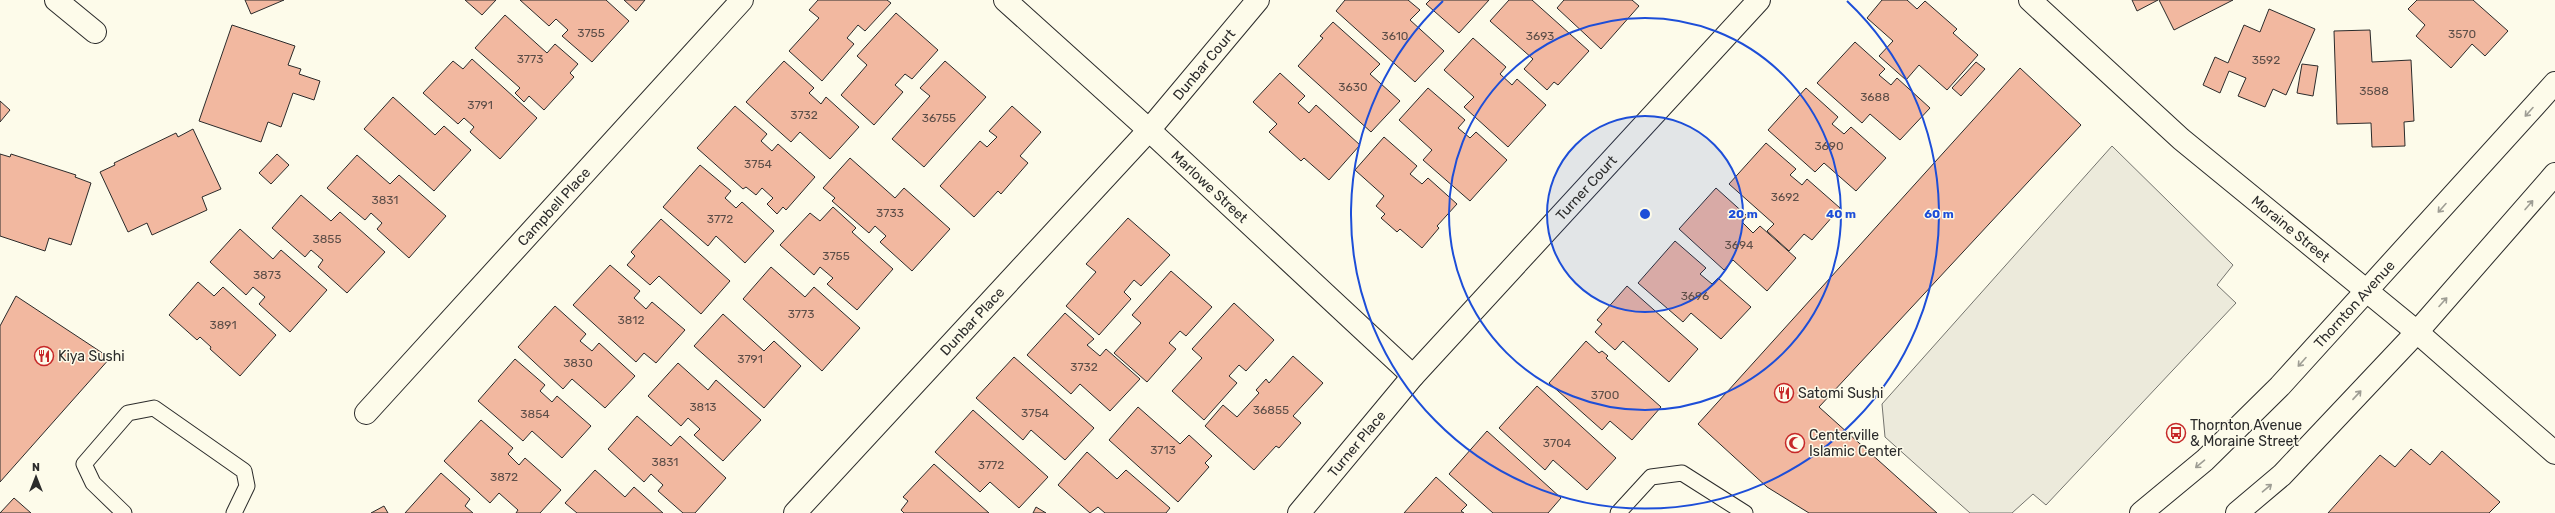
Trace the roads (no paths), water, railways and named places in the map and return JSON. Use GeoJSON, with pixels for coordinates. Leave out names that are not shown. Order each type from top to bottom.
{"type":"FeatureCollection","features":[{"type":"Feature","properties":{"kind":"street"},"geometry":{"type":"LineString","coordinates":[[56,0],[95,32]]}},
{"type":"Feature","properties":{"kind":"street","name":"Campbell Place"},"geometry":{"type":"LineString","coordinates":[[366,413],[742,0]]}},
{"type":"Feature","properties":{"kind":"street","name":"Marlowe Street"},"geometry":{"type":"LineString","coordinates":[[1005,0],[1149,130],[1414,376]]}},
{"type":"Feature","properties":{"kind":"street","name":"Dunbar Court"},"geometry":{"type":"LineString","coordinates":[[1149,130],[1258,0]]}},
{"type":"Feature","properties":{"kind":"street","name":"Turner Court"},"geometry":{"type":"LineString","coordinates":[[1414,376],[1759,0]]}},
{"type":"Feature","properties":{"kind":"street","name":"Moraine Street"},"geometry":{"type":"LineString","coordinates":[[2030,0],[2181,139],[2366,292],[2417,332],[2555,453]]}},
{"type":"Feature","properties":{"kind":"street","name":"Thornton Avenue"},"geometry":{"type":"LineString","coordinates":[[2141,513],[2205,460],[2280,386],[2555,83]]}},
{"type":"Feature","properties":{"kind":"street","name":"Dunbar Place"},"geometry":{"type":"LineString","coordinates":[[795,513],[1149,130]]}},
{"type":"Feature","properties":{"kind":"street"},"geometry":{"type":"LineString","coordinates":[[2237,513],[2282,475],[2417,332],[2555,174]]}},
{"type":"Feature","properties":{"kind":"street","name":"Turner Place"},"geometry":{"type":"LineString","coordinates":[[1299,513],[1414,376]]}},
{"type":"Feature","properties":{"kind":"lane"},"geometry":{"type":"LineString","coordinates":[[124,513],[93,482],[84,464],[128,413],[154,408],[244,471],[247,486],[234,513]]}},
{"type":"Feature","properties":{"kind":"lane"},"geometry":{"type":"LineString","coordinates":[[1618,513],[1651,477],[1682,473],[1745,513]]}},
{"type":"Feature","properties":{"kind":"place","name":"Kiya Sushi"},"geometry":{"type":"Point","coordinates":[44,356]}},
{"type":"Feature","properties":{"kind":"place","name":"Satomi Sushi"},"geometry":{"type":"Point","coordinates":[1784,393]}},
{"type":"Feature","properties":{"kind":"place","name":"Thornton Avenue & Moraine Street"},"geometry":{"type":"Point","coordinates":[2176,433]}},
{"type":"Feature","properties":{"kind":"place","name":"Centerville Islamic Center"},"geometry":{"type":"Point","coordinates":[1795,443]}}]}
